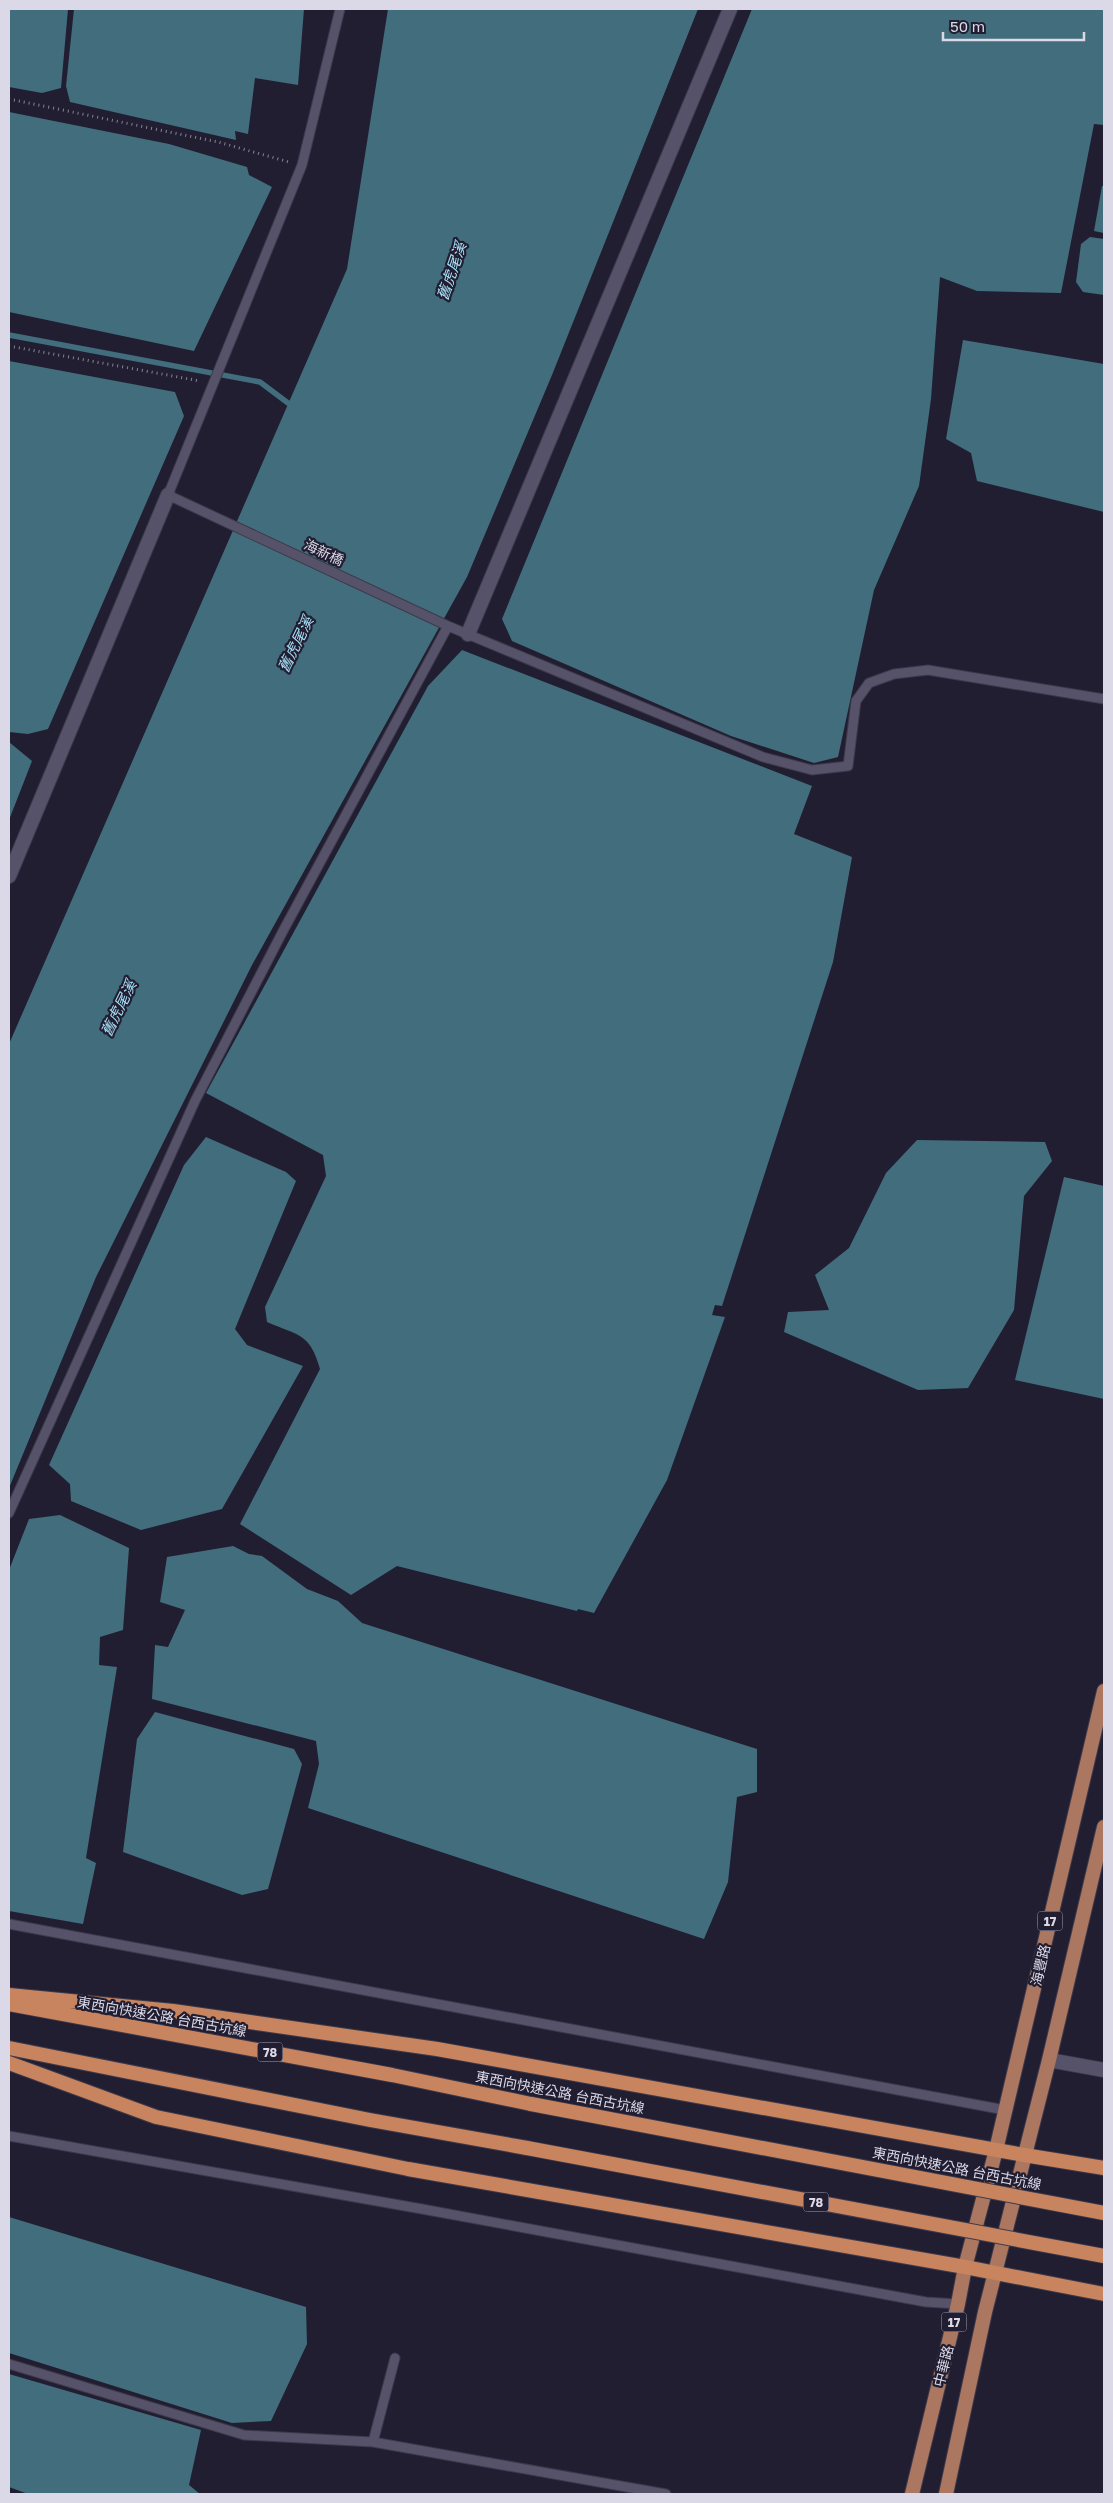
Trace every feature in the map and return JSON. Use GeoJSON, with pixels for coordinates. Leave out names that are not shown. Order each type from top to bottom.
{"type":"FeatureCollection","features":[{"type":"Feature","properties":{"kind":"highway"},"geometry":{"type":"LineString","coordinates":[[9,1995],[173,2011],[437,2049],[1104,2168]]}},
{"type":"Feature","properties":{"kind":"highway","name":"東西向快速公路 台西古坑線"},"geometry":{"type":"LineString","coordinates":[[9,2004],[392,2075],[531,2104],[1104,2213]]}},
{"type":"Feature","properties":{"kind":"highway","name":"78"},"geometry":{"type":"LineString","coordinates":[[9,2048],[370,2120],[1104,2256]]}},
{"type":"Feature","properties":{"kind":"highway"},"geometry":{"type":"LineString","coordinates":[[9,2063],[156,2117],[408,2169],[996,2272],[1104,2294]]}},
{"type":"Feature","properties":{"kind":"main road","name":"海豐路"},"geometry":{"type":"LineString","coordinates":[[996,2150],[1104,1691]]}},
{"type":"Feature","properties":{"kind":"main road","name":"17"},"geometry":{"type":"LineString","coordinates":[[946,2494],[985,2312],[1049,2060],[1104,1827]]}},
{"type":"Feature","properties":{"kind":"main road","name":"中華路"},"geometry":{"type":"LineString","coordinates":[[912,2494],[958,2304],[965,2267],[996,2150]]}},
{"type":"Feature","properties":{"kind":"street"},"geometry":{"type":"LineString","coordinates":[[468,634],[730,9]]}},
{"type":"Feature","properties":{"kind":"street"},"geometry":{"type":"LineString","coordinates":[[9,876],[168,495]]}},
{"type":"Feature","properties":{"kind":"street"},"geometry":{"type":"LineString","coordinates":[[1049,2060],[1104,2070]]}},
{"type":"Feature","properties":{"kind":"lane"},"geometry":{"type":"LineString","coordinates":[[168,495],[302,165],[340,9]]}},
{"type":"Feature","properties":{"kind":"lane","name":"海新橋"},"geometry":{"type":"LineString","coordinates":[[168,495],[448,626],[763,757],[812,770],[848,766],[856,702],[869,683],[894,674],[928,670],[1104,699]]}},
{"type":"Feature","properties":{"kind":"lane"},"geometry":{"type":"LineString","coordinates":[[9,1513],[196,1101],[283,931],[448,626]]}},
{"type":"Feature","properties":{"kind":"lane"},"geometry":{"type":"LineString","coordinates":[[9,1924],[1005,2110]]}},
{"type":"Feature","properties":{"kind":"lane"},"geometry":{"type":"LineString","coordinates":[[9,2136],[422,2209],[926,2302],[958,2304]]}},
{"type":"Feature","properties":{"kind":"lane"},"geometry":{"type":"LineString","coordinates":[[373,2442],[395,2358]]}},
{"type":"Feature","properties":{"kind":"lane"},"geometry":{"type":"LineString","coordinates":[[9,2364],[244,2435],[373,2442],[666,2494]]}},
{"type":"Feature","properties":{"kind":"path"},"geometry":{"type":"LineString","coordinates":[[9,99],[218,142],[302,165]]}},
{"type":"Feature","properties":{"kind":"path"},"geometry":{"type":"LineString","coordinates":[[9,346],[214,383]]}},
{"type":"Feature","properties":{"kind":"water"},"geometry":{"type":"Polygon","coordinates":[[[9,9],[68,9],[61,88],[42,93],[9,87],[9,9]]]}},
{"type":"Feature","properties":{"kind":"water"},"geometry":{"type":"Polygon","coordinates":[[[74,9],[304,9],[298,85],[255,78],[248,134],[235,131],[236,140],[70,102],[66,86],[74,9]]]}},
{"type":"Feature","properties":{"kind":"water","name":"舊虎尾溪"},"geometry":{"type":"Polygon","coordinates":[[[388,9],[698,9],[552,375],[467,577],[252,965],[96,1277],[9,1488],[9,1044],[347,269],[388,9]]]}},
{"type":"Feature","properties":{"kind":"water"},"geometry":{"type":"Polygon","coordinates":[[[752,9],[1104,9],[1104,125],[1094,124],[1061,293],[977,291],[940,277],[931,399],[919,486],[874,590],[838,757],[814,763],[731,736],[512,641],[502,619],[752,9]]]}},
{"type":"Feature","properties":{"kind":"water"},"geometry":{"type":"Polygon","coordinates":[[[9,112],[169,144],[247,167],[249,175],[272,187],[194,351],[9,312],[9,112]]]}},
{"type":"Feature","properties":{"kind":"water"},"geometry":{"type":"Polygon","coordinates":[[[1102,186],[1104,186],[1104,233],[1094,231],[1102,186]]]}},
{"type":"Feature","properties":{"kind":"water"},"geometry":{"type":"Polygon","coordinates":[[[1090,237],[1104,239],[1104,295],[1083,292],[1076,282],[1081,244],[1090,237]]]}},
{"type":"Feature","properties":{"kind":"water"},"geometry":{"type":"Polygon","coordinates":[[[963,340],[1104,364],[1104,512],[977,481],[971,453],[946,439],[963,340]]]}},
{"type":"Feature","properties":{"kind":"water"},"geometry":{"type":"Polygon","coordinates":[[[9,361],[175,392],[184,416],[48,729],[28,734],[9,732],[9,361]]]}},
{"type":"Feature","properties":{"kind":"water"},"geometry":{"type":"Polygon","coordinates":[[[462,650],[812,786],[794,834],[852,857],[833,962],[722,1306],[715,1305],[712,1315],[725,1317],[667,1480],[594,1613],[578,1609],[577,1611],[397,1566],[351,1595],[240,1524],[320,1369],[312,1348],[302,1337],[267,1322],[265,1307],[326,1176],[323,1155],[206,1093],[428,686],[462,650]]]}},
{"type":"Feature","properties":{"kind":"water"},"geometry":{"type":"Polygon","coordinates":[[[9,742],[32,761],[9,820],[9,742]]]}},
{"type":"Feature","properties":{"kind":"water"},"geometry":{"type":"Polygon","coordinates":[[[206,1137],[286,1172],[296,1181],[235,1329],[247,1345],[303,1366],[222,1509],[141,1530],[71,1501],[70,1484],[49,1465],[184,1165],[206,1137]]]}},
{"type":"Feature","properties":{"kind":"water"},"geometry":{"type":"Polygon","coordinates":[[[917,1140],[1045,1142],[1052,1161],[1024,1196],[1014,1310],[968,1388],[918,1390],[784,1332],[788,1312],[829,1310],[815,1275],[849,1248],[886,1173],[917,1140]]]}},
{"type":"Feature","properties":{"kind":"water"},"geometry":{"type":"Polygon","coordinates":[[[1064,1177],[1104,1186],[1104,1399],[1015,1380],[1064,1177]]]}},
{"type":"Feature","properties":{"kind":"water"},"geometry":{"type":"Polygon","coordinates":[[[60,1515],[129,1548],[123,1630],[100,1637],[99,1665],[117,1667],[86,1858],[96,1863],[83,1924],[9,1911],[9,1570],[29,1519],[60,1515]]]}},
{"type":"Feature","properties":{"kind":"water"},"geometry":{"type":"Polygon","coordinates":[[[233,1546],[249,1554],[262,1556],[307,1589],[338,1601],[362,1623],[757,1749],[757,1792],[737,1797],[728,1882],[704,1939],[308,1808],[319,1764],[316,1741],[152,1699],[155,1645],[168,1647],[185,1610],[160,1602],[167,1557],[233,1546]]]}},
{"type":"Feature","properties":{"kind":"water"},"geometry":{"type":"Polygon","coordinates":[[[155,1712],[294,1749],[302,1764],[268,1889],[242,1895],[123,1852],[137,1739],[155,1712]]]}},
{"type":"Feature","properties":{"kind":"water"},"geometry":{"type":"Polygon","coordinates":[[[9,2217],[306,2307],[307,2344],[271,2421],[232,2423],[9,2353],[9,2217]]]}},
{"type":"Feature","properties":{"kind":"water"},"geometry":{"type":"Polygon","coordinates":[[[9,2374],[201,2430],[189,2485],[200,2494],[28,2494],[9,2487],[9,2374]]]}},
{"type":"Feature","properties":{"kind":"waterway"},"geometry":{"type":"LineString","coordinates":[[9,335],[260,382],[288,403]]}}]}
